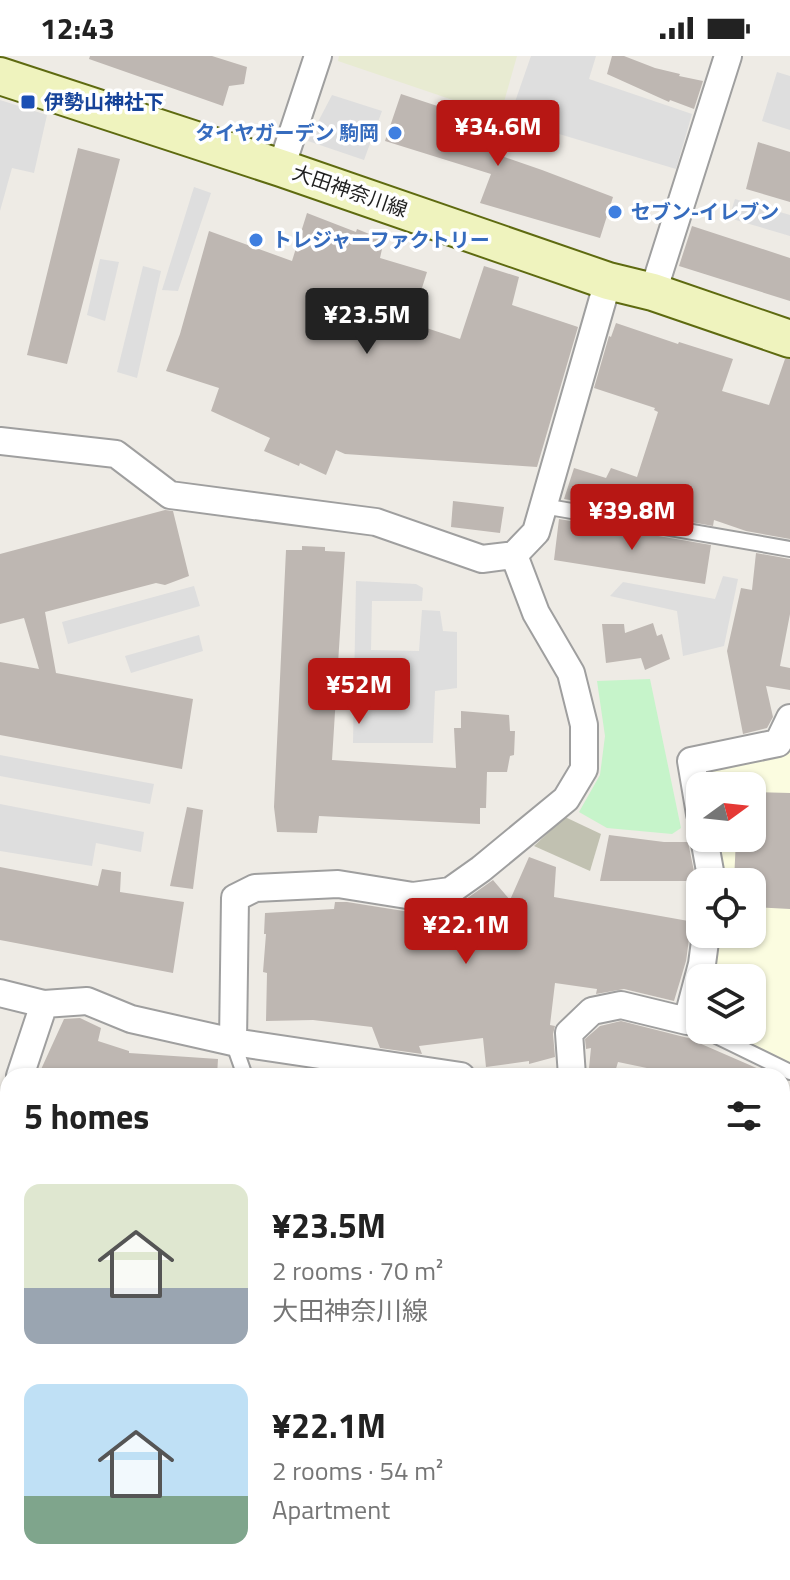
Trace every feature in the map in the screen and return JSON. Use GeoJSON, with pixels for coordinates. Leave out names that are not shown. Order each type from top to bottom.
{"type":"FeatureCollection","features":[{"type":"Feature","properties":{"kind":"main road","name":"大田神奈川線"},"geometry":{"type":"LineString","coordinates":[[0,76],[281,168],[608,281],[653,292],[790,339]]}},
{"type":"Feature","properties":{"kind":"street"},"geometry":{"type":"LineString","coordinates":[[281,168],[318,56]]}},
{"type":"Feature","properties":{"kind":"street"},"geometry":{"type":"LineString","coordinates":[[653,292],[728,56]]}},
{"type":"Feature","properties":{"kind":"street"},"geometry":{"type":"LineString","coordinates":[[0,441],[116,454],[170,495],[376,522],[482,559],[514,555],[536,532],[608,281]]}},
{"type":"Feature","properties":{"kind":"street"},"geometry":{"type":"LineString","coordinates":[[233,1042],[235,898],[255,888],[338,884],[413,896],[450,891],[566,799],[584,769],[584,725],[571,673],[536,613],[514,555]]}},
{"type":"Feature","properties":{"kind":"street"},"geometry":{"type":"LineString","coordinates":[[693,772],[691,761],[778,743],[790,718]]}},
{"type":"Feature","properties":{"kind":"street"},"geometry":{"type":"LineString","coordinates":[[0,993],[44,1004],[87,1001],[131,1019],[233,1042],[407,1068]]}},
{"type":"Feature","properties":{"kind":"street"},"geometry":{"type":"LineString","coordinates":[[23,1068],[44,1004]]}},
{"type":"Feature","properties":{"kind":"street"},"geometry":{"type":"LineString","coordinates":[[571,1068],[569,1033],[592,1011],[621,1005],[686,1023]]}},
{"type":"Feature","properties":{"kind":"lane"},"geometry":{"type":"LineString","coordinates":[[543,506],[790,549]]}},
{"type":"Feature","properties":{"kind":"lane"},"geometry":{"type":"LineString","coordinates":[[233,1042],[242,1068]]}},
{"type":"Feature","properties":{"kind":"lane"},"geometry":{"type":"LineString","coordinates":[[733,1044],[782,1068]]}},
{"type":"Feature","properties":{"kind":"shaded area"},"geometry":{"type":"Polygon","coordinates":[[[339,56],[517,56],[500,116],[338,61],[339,56]]]}},
{"type":"Feature","properties":{"kind":"shaded area"},"geometry":{"type":"Polygon","coordinates":[[[531,56],[596,56],[589,79],[692,114],[676,169],[509,119],[531,56]]]}},
{"type":"Feature","properties":{"kind":"shaded area"},"geometry":{"type":"Polygon","coordinates":[[[777,72],[790,76],[790,130],[762,121],[777,72]]]}},
{"type":"Feature","properties":{"kind":"shaded area"},"geometry":{"type":"Polygon","coordinates":[[[332,95],[382,111],[364,160],[308,141],[332,95]]]}},
{"type":"Feature","properties":{"kind":"shaded area"},"geometry":{"type":"Polygon","coordinates":[[[0,100],[47,115],[34,173],[12,168],[0,211],[0,100]]]}},
{"type":"Feature","properties":{"kind":"shaded area"},"geometry":{"type":"Polygon","coordinates":[[[194,187],[211,193],[178,291],[162,290],[194,187]]]}},
{"type":"Feature","properties":{"kind":"shaded area"},"geometry":{"type":"Polygon","coordinates":[[[735,199],[790,215],[790,236],[729,218],[735,199]]]}},
{"type":"Feature","properties":{"kind":"shaded area"},"geometry":{"type":"Polygon","coordinates":[[[100,259],[119,262],[105,321],[87,315],[100,259]]]}},
{"type":"Feature","properties":{"kind":"shaded area"},"geometry":{"type":"Polygon","coordinates":[[[143,266],[161,271],[137,378],[117,372],[143,266]]]}},
{"type":"Feature","properties":{"kind":"shaded area"},"geometry":{"type":"Polygon","coordinates":[[[723,576],[738,579],[724,646],[683,656],[677,611],[610,596],[623,582],[715,599],[723,576]]]}},
{"type":"Feature","properties":{"kind":"shaded area"},"geometry":{"type":"Polygon","coordinates":[[[356,581],[416,584],[423,588],[422,601],[372,601],[371,650],[419,651],[422,610],[440,611],[443,631],[457,632],[457,688],[435,691],[433,743],[353,743],[356,581]]]}},
{"type":"Feature","properties":{"kind":"shaded area"},"geometry":{"type":"Polygon","coordinates":[[[194,586],[200,606],[68,644],[62,622],[194,586]]]}},
{"type":"Feature","properties":{"kind":"shaded area"},"geometry":{"type":"Polygon","coordinates":[[[199,635],[203,651],[131,673],[125,656],[199,635]]]}},
{"type":"Feature","properties":{"kind":"shaded area"},"geometry":{"type":"Polygon","coordinates":[[[790,740],[790,1064],[745,1044],[766,1044],[766,964],[712,964],[715,948],[766,948],[766,868],[717,868],[716,852],[766,852],[766,772],[705,772],[707,766],[790,740]]]}},
{"type":"Feature","properties":{"kind":"shaded area"},"geometry":{"type":"Polygon","coordinates":[[[0,755],[154,784],[150,804],[0,776],[0,755]]]}},
{"type":"Feature","properties":{"kind":"shaded area"},"geometry":{"type":"Polygon","coordinates":[[[0,804],[144,832],[141,852],[96,843],[92,866],[0,851],[0,804]]]}},
{"type":"Feature","properties":{"kind":"shaded area"},"geometry":{"type":"Polygon","coordinates":[[[565,817],[601,834],[590,871],[534,846],[565,817]]]}},
{"type":"Feature","properties":{"kind":"green space"},"geometry":{"type":"Polygon","coordinates":[[[650,679],[681,828],[672,834],[607,828],[579,812],[600,775],[605,736],[597,681],[650,679]]]}},
{"type":"Feature","properties":{"kind":"building"},"geometry":{"type":"Polygon","coordinates":[[[90,56],[212,56],[247,67],[244,84],[229,86],[223,106],[89,59],[90,56]]]}},
{"type":"Feature","properties":{"kind":"building"},"geometry":{"type":"Polygon","coordinates":[[[612,56],[624,56],[679,76],[703,81],[694,109],[669,102],[607,74],[612,56]]]}},
{"type":"Feature","properties":{"kind":"building"},"geometry":{"type":"Polygon","coordinates":[[[401,94],[492,124],[484,150],[613,197],[600,238],[480,203],[491,174],[385,141],[401,94]]]}},
{"type":"Feature","properties":{"kind":"building"},"geometry":{"type":"Polygon","coordinates":[[[758,142],[790,152],[790,202],[746,189],[758,142]]]}},
{"type":"Feature","properties":{"kind":"building"},"geometry":{"type":"Polygon","coordinates":[[[78,148],[120,159],[67,364],[27,355],[78,148]]]}},
{"type":"Feature","properties":{"kind":"building"},"geometry":{"type":"Polygon","coordinates":[[[307,213],[384,240],[380,258],[427,272],[411,323],[460,339],[484,266],[519,277],[512,305],[578,327],[537,467],[345,454],[336,450],[326,475],[264,451],[270,438],[211,411],[219,388],[166,371],[180,334],[209,231],[292,261],[307,213]]]}},
{"type":"Feature","properties":{"kind":"building"},"geometry":{"type":"Polygon","coordinates":[[[692,226],[790,258],[790,301],[679,266],[692,226]]]}},
{"type":"Feature","properties":{"kind":"building"},"geometry":{"type":"Polygon","coordinates":[[[616,323],[733,359],[722,391],[769,405],[785,359],[790,359],[790,539],[746,531],[714,520],[713,526],[564,499],[574,468],[606,478],[611,468],[637,477],[658,412],[655,408],[594,388],[609,336],[616,323]]]}},
{"type":"Feature","properties":{"kind":"building"},"geometry":{"type":"Polygon","coordinates":[[[453,501],[504,507],[500,533],[451,527],[453,501]]]}},
{"type":"Feature","properties":{"kind":"building"},"geometry":{"type":"Polygon","coordinates":[[[165,510],[173,511],[189,576],[165,585],[156,583],[45,612],[56,673],[193,699],[182,769],[0,735],[0,662],[39,669],[24,618],[0,624],[0,554],[165,510]]]}},
{"type":"Feature","properties":{"kind":"building"},"geometry":{"type":"Polygon","coordinates":[[[559,519],[711,545],[705,584],[554,560],[559,519]]]}},
{"type":"Feature","properties":{"kind":"building"},"geometry":{"type":"Polygon","coordinates":[[[302,546],[345,552],[332,760],[456,768],[454,728],[461,728],[461,711],[509,715],[510,731],[515,731],[514,755],[510,756],[507,772],[487,772],[486,808],[480,808],[480,824],[319,816],[317,833],[277,832],[274,807],[286,550],[302,550],[302,546]]]}},
{"type":"Feature","properties":{"kind":"building"},"geometry":{"type":"Polygon","coordinates":[[[756,553],[790,559],[790,614],[780,666],[790,668],[790,690],[766,686],[773,717],[767,728],[743,734],[727,651],[741,588],[752,590],[756,553]]]}},
{"type":"Feature","properties":{"kind":"building"},"geometry":{"type":"Polygon","coordinates":[[[653,623],[657,636],[662,634],[670,659],[645,670],[641,658],[606,663],[602,624],[624,624],[625,633],[653,623]]]}},
{"type":"Feature","properties":{"kind":"building"},"geometry":{"type":"Polygon","coordinates":[[[766,792],[790,793],[790,909],[766,908],[766,868],[735,868],[735,852],[766,852],[766,792]]]}},
{"type":"Feature","properties":{"kind":"building"},"geometry":{"type":"Polygon","coordinates":[[[187,807],[203,810],[193,889],[170,886],[187,807]]]}},
{"type":"Feature","properties":{"kind":"building"},"geometry":{"type":"Polygon","coordinates":[[[609,835],[686,842],[686,852],[690,852],[693,868],[686,868],[686,881],[600,881],[609,835]]]}},
{"type":"Feature","properties":{"kind":"building"},"geometry":{"type":"Polygon","coordinates":[[[529,857],[556,867],[554,897],[686,921],[686,961],[674,1001],[624,989],[596,994],[597,989],[555,983],[550,1025],[555,1026],[555,1057],[529,1064],[529,1061],[486,1067],[483,1038],[419,1046],[422,1054],[380,1048],[372,1027],[313,1020],[266,1021],[267,973],[263,972],[265,913],[334,909],[335,902],[410,912],[435,910],[459,904],[493,880],[510,900],[529,857]]]}},
{"type":"Feature","properties":{"kind":"building"},"geometry":{"type":"Polygon","coordinates":[[[0,867],[98,886],[102,869],[121,872],[120,892],[184,902],[173,973],[0,940],[0,867]]]}},
{"type":"Feature","properties":{"kind":"building"},"geometry":{"type":"Polygon","coordinates":[[[80,1018],[101,1028],[98,1041],[129,1053],[218,1059],[217,1068],[42,1068],[64,1019],[80,1018]]]}},
{"type":"Feature","properties":{"kind":"building"},"geometry":{"type":"Polygon","coordinates":[[[621,1021],[686,1037],[686,1044],[701,1044],[757,1068],[647,1068],[618,1062],[616,1068],[589,1068],[591,1048],[586,1049],[585,1039],[600,1026],[621,1021]]]}},
{"type":"Feature","properties":{"kind":"place","name":"伊勢山神社下"},"geometry":{"type":"Point","coordinates":[28,102]}},
{"type":"Feature","properties":{"kind":"place","name":"タイヤガーデン 駒岡"},"geometry":{"type":"Point","coordinates":[395,133]}},
{"type":"Feature","properties":{"kind":"place","name":"セブン-イレブン"},"geometry":{"type":"Point","coordinates":[615,212]}},
{"type":"Feature","properties":{"kind":"place","name":"トレジャーファクトリー"},"geometry":{"type":"Point","coordinates":[256,240]}}]}
